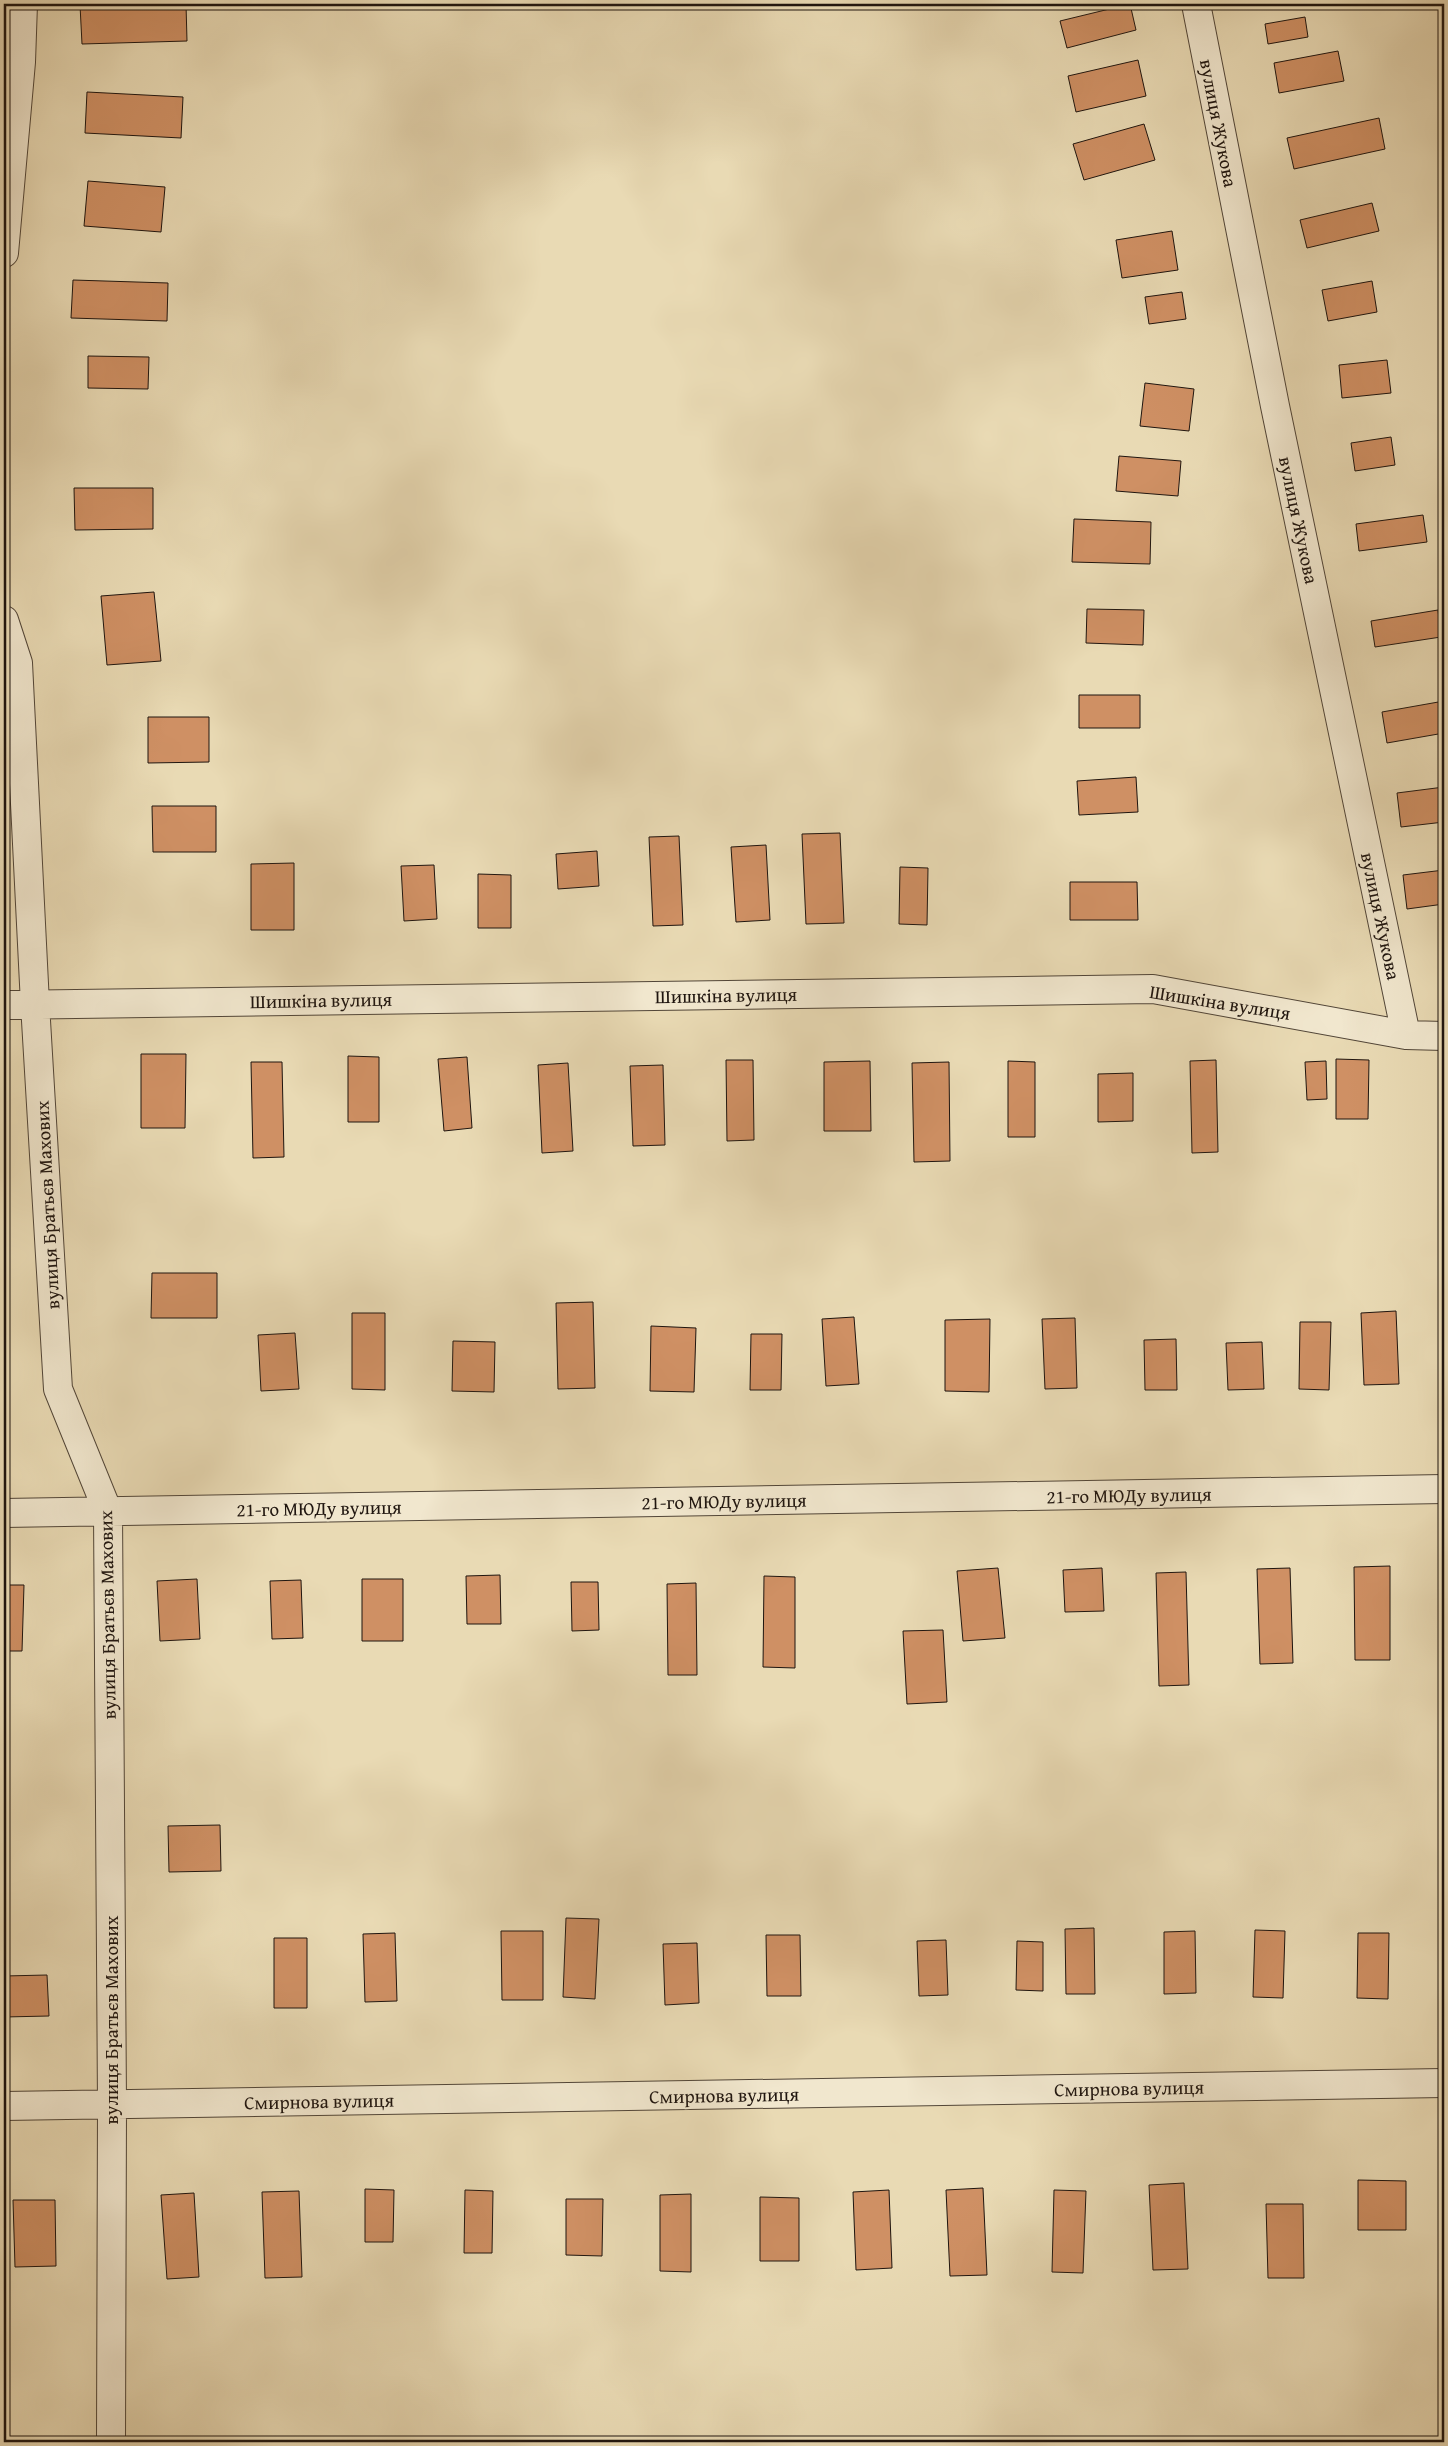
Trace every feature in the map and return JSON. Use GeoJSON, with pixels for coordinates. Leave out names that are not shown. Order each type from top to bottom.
{"type":"FeatureCollection","features":[{"type":"Feature","properties":{"kind":"street"},"geometry":{"type":"LineString","coordinates":[[4,254],[21,62],[23,4]]}},
{"type":"Feature","properties":{"kind":"street","name":"вулиця Жукова"},"geometry":{"type":"LineString","coordinates":[[1196,4],[1275,406],[1406,1035]]}},
{"type":"Feature","properties":{"kind":"street","name":"вулиця Братьєв Махових"},"geometry":{"type":"LineString","coordinates":[[4,620],[18,663],[35,1004],[58,1389],[108,1512],[112,2105],[111,2442]]}},
{"type":"Feature","properties":{"kind":"street","name":"Шишкіна вулиця"},"geometry":{"type":"LineString","coordinates":[[4,1005],[1153,989],[1406,1035],[1444,1036]]}},
{"type":"Feature","properties":{"kind":"street","name":"21-го МЮДу вулиця"},"geometry":{"type":"LineString","coordinates":[[4,1513],[1444,1489]]}},
{"type":"Feature","properties":{"kind":"street","name":"Смирнова вулиця"},"geometry":{"type":"LineString","coordinates":[[4,2106],[1444,2083]]}},
{"type":"Feature","properties":{"kind":"building"},"geometry":{"type":"Polygon","coordinates":[[[186,4],[187,41],[82,44],[80,5],[186,4]]]}},
{"type":"Feature","properties":{"kind":"building"},"geometry":{"type":"Polygon","coordinates":[[[1130,4],[1136,30],[1067,48],[1060,21],[1130,4]]]}},
{"type":"Feature","properties":{"kind":"building"},"geometry":{"type":"Polygon","coordinates":[[[1305,17],[1308,37],[1268,44],[1265,24],[1305,17]]]}},
{"type":"Feature","properties":{"kind":"building"},"geometry":{"type":"Polygon","coordinates":[[[1338,51],[1344,81],[1279,93],[1274,63],[1338,51]]]}},
{"type":"Feature","properties":{"kind":"building"},"geometry":{"type":"Polygon","coordinates":[[[1138,60],[1146,96],[1076,112],[1068,76],[1138,60]]]}},
{"type":"Feature","properties":{"kind":"building"},"geometry":{"type":"Polygon","coordinates":[[[87,92],[183,97],[181,138],[85,133],[87,92]]]}},
{"type":"Feature","properties":{"kind":"building"},"geometry":{"type":"Polygon","coordinates":[[[1379,118],[1385,149],[1294,169],[1287,138],[1379,118]]]}},
{"type":"Feature","properties":{"kind":"building"},"geometry":{"type":"Polygon","coordinates":[[[1144,124],[1155,160],[1084,180],[1073,144],[1144,124]]]}},
{"type":"Feature","properties":{"kind":"building"},"geometry":{"type":"Polygon","coordinates":[[[88,181],[165,187],[161,232],[84,226],[88,181]]]}},
{"type":"Feature","properties":{"kind":"building"},"geometry":{"type":"Polygon","coordinates":[[[1372,203],[1379,231],[1307,248],[1300,220],[1372,203]]]}},
{"type":"Feature","properties":{"kind":"building"},"geometry":{"type":"Polygon","coordinates":[[[1172,231],[1178,270],[1122,278],[1116,240],[1172,231]]]}},
{"type":"Feature","properties":{"kind":"building"},"geometry":{"type":"Polygon","coordinates":[[[73,280],[168,283],[167,321],[71,318],[73,280]]]}},
{"type":"Feature","properties":{"kind":"building"},"geometry":{"type":"Polygon","coordinates":[[[1372,281],[1377,312],[1328,321],[1322,290],[1372,281]]]}},
{"type":"Feature","properties":{"kind":"building"},"geometry":{"type":"Polygon","coordinates":[[[1182,292],[1186,319],[1149,324],[1145,297],[1182,292]]]}},
{"type":"Feature","properties":{"kind":"building"},"geometry":{"type":"Polygon","coordinates":[[[88,356],[149,357],[148,389],[88,388],[88,356]]]}},
{"type":"Feature","properties":{"kind":"building"},"geometry":{"type":"Polygon","coordinates":[[[1387,360],[1391,393],[1342,398],[1339,365],[1387,360]]]}},
{"type":"Feature","properties":{"kind":"building"},"geometry":{"type":"Polygon","coordinates":[[[1145,383],[1194,389],[1189,431],[1140,426],[1145,383]]]}},
{"type":"Feature","properties":{"kind":"building"},"geometry":{"type":"Polygon","coordinates":[[[1391,437],[1395,465],[1355,471],[1351,443],[1391,437]]]}},
{"type":"Feature","properties":{"kind":"building"},"geometry":{"type":"Polygon","coordinates":[[[1119,456],[1181,461],[1178,496],[1116,491],[1119,456]]]}},
{"type":"Feature","properties":{"kind":"building"},"geometry":{"type":"Polygon","coordinates":[[[74,488],[153,488],[153,529],[75,530],[74,488]]]}},
{"type":"Feature","properties":{"kind":"building"},"geometry":{"type":"Polygon","coordinates":[[[1423,515],[1427,542],[1359,551],[1356,524],[1423,515]]]}},
{"type":"Feature","properties":{"kind":"building"},"geometry":{"type":"Polygon","coordinates":[[[1074,519],[1151,522],[1150,564],[1072,562],[1074,519]]]}},
{"type":"Feature","properties":{"kind":"building"},"geometry":{"type":"Polygon","coordinates":[[[154,592],[161,661],[107,665],[101,596],[154,592]]]}},
{"type":"Feature","properties":{"kind":"building"},"geometry":{"type":"Polygon","coordinates":[[[1087,609],[1144,610],[1143,645],[1086,643],[1087,609]]]}},
{"type":"Feature","properties":{"kind":"building"},"geometry":{"type":"Polygon","coordinates":[[[1438,610],[1441,637],[1375,647],[1371,621],[1438,610]]]}},
{"type":"Feature","properties":{"kind":"building"},"geometry":{"type":"Polygon","coordinates":[[[1079,695],[1140,695],[1140,728],[1079,728],[1079,695]]]}},
{"type":"Feature","properties":{"kind":"building"},"geometry":{"type":"Polygon","coordinates":[[[1444,701],[1444,733],[1387,743],[1382,712],[1444,701]]]}},
{"type":"Feature","properties":{"kind":"building"},"geometry":{"type":"Polygon","coordinates":[[[148,717],[209,717],[209,762],[148,763],[148,717]]]}},
{"type":"Feature","properties":{"kind":"building"},"geometry":{"type":"Polygon","coordinates":[[[1136,777],[1138,812],[1079,815],[1077,781],[1136,777]]]}},
{"type":"Feature","properties":{"kind":"building"},"geometry":{"type":"Polygon","coordinates":[[[1444,787],[1444,822],[1401,827],[1397,793],[1444,787]]]}},
{"type":"Feature","properties":{"kind":"building"},"geometry":{"type":"Polygon","coordinates":[[[152,806],[216,806],[216,852],[153,852],[152,806]]]}},
{"type":"Feature","properties":{"kind":"building"},"geometry":{"type":"Polygon","coordinates":[[[840,833],[844,923],[806,924],[802,834],[840,833]]]}},
{"type":"Feature","properties":{"kind":"building"},"geometry":{"type":"Polygon","coordinates":[[[679,836],[683,925],[653,926],[649,837],[679,836]]]}},
{"type":"Feature","properties":{"kind":"building"},"geometry":{"type":"Polygon","coordinates":[[[766,845],[770,920],[736,922],[731,847],[766,845]]]}},
{"type":"Feature","properties":{"kind":"building"},"geometry":{"type":"Polygon","coordinates":[[[597,851],[599,886],[558,889],[556,854],[597,851]]]}},
{"type":"Feature","properties":{"kind":"building"},"geometry":{"type":"Polygon","coordinates":[[[294,863],[294,930],[251,930],[251,864],[294,863]]]}},
{"type":"Feature","properties":{"kind":"building"},"geometry":{"type":"Polygon","coordinates":[[[434,865],[437,919],[404,921],[401,866],[434,865]]]}},
{"type":"Feature","properties":{"kind":"building"},"geometry":{"type":"Polygon","coordinates":[[[900,867],[928,868],[927,925],[899,924],[900,867]]]}},
{"type":"Feature","properties":{"kind":"building"},"geometry":{"type":"Polygon","coordinates":[[[1444,870],[1444,904],[1407,909],[1403,875],[1444,870]]]}},
{"type":"Feature","properties":{"kind":"building"},"geometry":{"type":"Polygon","coordinates":[[[478,874],[511,875],[511,928],[478,928],[478,874]]]}},
{"type":"Feature","properties":{"kind":"building"},"geometry":{"type":"Polygon","coordinates":[[[1070,882],[1137,882],[1138,920],[1070,920],[1070,882]]]}},
{"type":"Feature","properties":{"kind":"building"},"geometry":{"type":"Polygon","coordinates":[[[141,1054],[186,1054],[185,1128],[141,1128],[141,1054]]]}},
{"type":"Feature","properties":{"kind":"building"},"geometry":{"type":"Polygon","coordinates":[[[348,1056],[379,1057],[379,1122],[348,1122],[348,1056]]]}},
{"type":"Feature","properties":{"kind":"building"},"geometry":{"type":"Polygon","coordinates":[[[467,1057],[472,1128],[444,1131],[438,1059],[467,1057]]]}},
{"type":"Feature","properties":{"kind":"building"},"geometry":{"type":"Polygon","coordinates":[[[1336,1059],[1369,1060],[1368,1119],[1336,1119],[1336,1059]]]}},
{"type":"Feature","properties":{"kind":"building"},"geometry":{"type":"Polygon","coordinates":[[[726,1060],[753,1060],[754,1140],[727,1141],[726,1060]]]}},
{"type":"Feature","properties":{"kind":"building"},"geometry":{"type":"Polygon","coordinates":[[[1216,1060],[1218,1152],[1192,1153],[1190,1061],[1216,1060]]]}},
{"type":"Feature","properties":{"kind":"building"},"geometry":{"type":"Polygon","coordinates":[[[870,1061],[871,1131],[824,1131],[824,1062],[870,1061]]]}},
{"type":"Feature","properties":{"kind":"building"},"geometry":{"type":"Polygon","coordinates":[[[1008,1061],[1035,1062],[1035,1137],[1008,1137],[1008,1061]]]}},
{"type":"Feature","properties":{"kind":"building"},"geometry":{"type":"Polygon","coordinates":[[[1326,1061],[1327,1099],[1307,1100],[1305,1062],[1326,1061]]]}},
{"type":"Feature","properties":{"kind":"building"},"geometry":{"type":"Polygon","coordinates":[[[251,1062],[282,1062],[284,1157],[253,1158],[251,1062]]]}},
{"type":"Feature","properties":{"kind":"building"},"geometry":{"type":"Polygon","coordinates":[[[949,1062],[950,1161],[914,1162],[912,1063],[949,1062]]]}},
{"type":"Feature","properties":{"kind":"building"},"geometry":{"type":"Polygon","coordinates":[[[568,1063],[573,1151],[542,1153],[538,1065],[568,1063]]]}},
{"type":"Feature","properties":{"kind":"building"},"geometry":{"type":"Polygon","coordinates":[[[663,1065],[665,1145],[633,1146],[630,1066],[663,1065]]]}},
{"type":"Feature","properties":{"kind":"building"},"geometry":{"type":"Polygon","coordinates":[[[1133,1073],[1133,1121],[1098,1122],[1098,1074],[1133,1073]]]}},
{"type":"Feature","properties":{"kind":"building"},"geometry":{"type":"Polygon","coordinates":[[[152,1273],[217,1273],[217,1318],[151,1318],[152,1273]]]}},
{"type":"Feature","properties":{"kind":"building"},"geometry":{"type":"Polygon","coordinates":[[[593,1302],[595,1388],[558,1389],[556,1303],[593,1302]]]}},
{"type":"Feature","properties":{"kind":"building"},"geometry":{"type":"Polygon","coordinates":[[[1396,1311],[1399,1384],[1364,1385],[1361,1313],[1396,1311]]]}},
{"type":"Feature","properties":{"kind":"building"},"geometry":{"type":"Polygon","coordinates":[[[352,1313],[385,1313],[385,1390],[352,1389],[352,1313]]]}},
{"type":"Feature","properties":{"kind":"building"},"geometry":{"type":"Polygon","coordinates":[[[854,1317],[859,1384],[826,1386],[822,1319],[854,1317]]]}},
{"type":"Feature","properties":{"kind":"building"},"geometry":{"type":"Polygon","coordinates":[[[1075,1318],[1077,1388],[1045,1389],[1042,1319],[1075,1318]]]}},
{"type":"Feature","properties":{"kind":"building"},"geometry":{"type":"Polygon","coordinates":[[[990,1319],[989,1392],[945,1391],[945,1320],[990,1319]]]}},
{"type":"Feature","properties":{"kind":"building"},"geometry":{"type":"Polygon","coordinates":[[[1300,1322],[1331,1322],[1329,1390],[1299,1389],[1300,1322]]]}},
{"type":"Feature","properties":{"kind":"building"},"geometry":{"type":"Polygon","coordinates":[[[651,1326],[696,1328],[694,1392],[650,1391],[651,1326]]]}},
{"type":"Feature","properties":{"kind":"building"},"geometry":{"type":"Polygon","coordinates":[[[295,1333],[299,1389],[261,1391],[258,1335],[295,1333]]]}},
{"type":"Feature","properties":{"kind":"building"},"geometry":{"type":"Polygon","coordinates":[[[751,1334],[782,1334],[781,1390],[750,1390],[751,1334]]]}},
{"type":"Feature","properties":{"kind":"building"},"geometry":{"type":"Polygon","coordinates":[[[1176,1339],[1177,1390],[1145,1390],[1144,1340],[1176,1339]]]}},
{"type":"Feature","properties":{"kind":"building"},"geometry":{"type":"Polygon","coordinates":[[[453,1341],[495,1342],[494,1392],[452,1391],[453,1341]]]}},
{"type":"Feature","properties":{"kind":"building"},"geometry":{"type":"Polygon","coordinates":[[[1262,1342],[1264,1389],[1228,1390],[1226,1343],[1262,1342]]]}},
{"type":"Feature","properties":{"kind":"building"},"geometry":{"type":"Polygon","coordinates":[[[1390,1566],[1390,1660],[1355,1660],[1354,1567],[1390,1566]]]}},
{"type":"Feature","properties":{"kind":"building"},"geometry":{"type":"Polygon","coordinates":[[[998,1568],[1005,1638],[963,1641],[957,1571],[998,1568]]]}},
{"type":"Feature","properties":{"kind":"building"},"geometry":{"type":"Polygon","coordinates":[[[1102,1568],[1104,1611],[1065,1612],[1063,1570],[1102,1568]]]}},
{"type":"Feature","properties":{"kind":"building"},"geometry":{"type":"Polygon","coordinates":[[[1290,1568],[1293,1663],[1260,1664],[1257,1569],[1290,1568]]]}},
{"type":"Feature","properties":{"kind":"building"},"geometry":{"type":"Polygon","coordinates":[[[1186,1572],[1189,1685],[1159,1686],[1156,1573],[1186,1572]]]}},
{"type":"Feature","properties":{"kind":"building"},"geometry":{"type":"Polygon","coordinates":[[[500,1575],[501,1624],[467,1624],[466,1576],[500,1575]]]}},
{"type":"Feature","properties":{"kind":"building"},"geometry":{"type":"Polygon","coordinates":[[[764,1576],[795,1577],[795,1668],[763,1667],[764,1576]]]}},
{"type":"Feature","properties":{"kind":"building"},"geometry":{"type":"Polygon","coordinates":[[[197,1579],[200,1639],[160,1641],[157,1581],[197,1579]]]}},
{"type":"Feature","properties":{"kind":"building"},"geometry":{"type":"Polygon","coordinates":[[[362,1579],[403,1579],[403,1641],[362,1641],[362,1579]]]}},
{"type":"Feature","properties":{"kind":"building"},"geometry":{"type":"Polygon","coordinates":[[[301,1580],[303,1638],[272,1639],[270,1581],[301,1580]]]}},
{"type":"Feature","properties":{"kind":"building"},"geometry":{"type":"Polygon","coordinates":[[[571,1582],[598,1582],[599,1630],[572,1631],[571,1582]]]}},
{"type":"Feature","properties":{"kind":"building"},"geometry":{"type":"Polygon","coordinates":[[[696,1583],[697,1675],[668,1675],[667,1584],[696,1583]]]}},
{"type":"Feature","properties":{"kind":"building"},"geometry":{"type":"Polygon","coordinates":[[[4,1585],[24,1585],[22,1651],[4,1651],[4,1585]]]}},
{"type":"Feature","properties":{"kind":"building"},"geometry":{"type":"Polygon","coordinates":[[[943,1630],[947,1702],[907,1704],[903,1631],[943,1630]]]}},
{"type":"Feature","properties":{"kind":"building"},"geometry":{"type":"Polygon","coordinates":[[[220,1825],[221,1871],[169,1872],[168,1826],[220,1825]]]}},
{"type":"Feature","properties":{"kind":"building"},"geometry":{"type":"Polygon","coordinates":[[[566,1918],[599,1919],[595,1999],[563,1997],[566,1918]]]}},
{"type":"Feature","properties":{"kind":"building"},"geometry":{"type":"Polygon","coordinates":[[[1094,1928],[1095,1994],[1066,1994],[1065,1929],[1094,1928]]]}},
{"type":"Feature","properties":{"kind":"building"},"geometry":{"type":"Polygon","coordinates":[[[1255,1930],[1285,1931],[1283,1998],[1253,1997],[1255,1930]]]}},
{"type":"Feature","properties":{"kind":"building"},"geometry":{"type":"Polygon","coordinates":[[[501,1931],[543,1931],[543,2000],[502,2000],[501,1931]]]}},
{"type":"Feature","properties":{"kind":"building"},"geometry":{"type":"Polygon","coordinates":[[[1195,1931],[1196,1993],[1164,1994],[1164,1932],[1195,1931]]]}},
{"type":"Feature","properties":{"kind":"building"},"geometry":{"type":"Polygon","coordinates":[[[395,1933],[397,2001],[365,2002],[363,1934],[395,1933]]]}},
{"type":"Feature","properties":{"kind":"building"},"geometry":{"type":"Polygon","coordinates":[[[1358,1933],[1389,1933],[1388,1999],[1357,1998],[1358,1933]]]}},
{"type":"Feature","properties":{"kind":"building"},"geometry":{"type":"Polygon","coordinates":[[[766,1935],[800,1935],[801,1996],[767,1996],[766,1935]]]}},
{"type":"Feature","properties":{"kind":"building"},"geometry":{"type":"Polygon","coordinates":[[[274,1938],[307,1938],[307,2008],[274,2008],[274,1938]]]}},
{"type":"Feature","properties":{"kind":"building"},"geometry":{"type":"Polygon","coordinates":[[[946,1940],[948,1995],[919,1996],[917,1941],[946,1940]]]}},
{"type":"Feature","properties":{"kind":"building"},"geometry":{"type":"Polygon","coordinates":[[[1017,1941],[1043,1942],[1043,1991],[1016,1990],[1017,1941]]]}},
{"type":"Feature","properties":{"kind":"building"},"geometry":{"type":"Polygon","coordinates":[[[697,1943],[699,2003],[665,2005],[663,1944],[697,1943]]]}},
{"type":"Feature","properties":{"kind":"building"},"geometry":{"type":"Polygon","coordinates":[[[47,1975],[49,2016],[4,2017],[4,1976],[47,1975]]]}},
{"type":"Feature","properties":{"kind":"building"},"geometry":{"type":"Polygon","coordinates":[[[1358,2180],[1406,2181],[1406,2230],[1358,2230],[1358,2180]]]}},
{"type":"Feature","properties":{"kind":"building"},"geometry":{"type":"Polygon","coordinates":[[[1184,2183],[1188,2269],[1153,2270],[1149,2185],[1184,2183]]]}},
{"type":"Feature","properties":{"kind":"building"},"geometry":{"type":"Polygon","coordinates":[[[983,2188],[987,2275],[950,2276],[946,2190],[983,2188]]]}},
{"type":"Feature","properties":{"kind":"building"},"geometry":{"type":"Polygon","coordinates":[[[365,2189],[394,2190],[393,2242],[365,2242],[365,2189]]]}},
{"type":"Feature","properties":{"kind":"building"},"geometry":{"type":"Polygon","coordinates":[[[465,2190],[493,2191],[492,2253],[464,2253],[465,2190]]]}},
{"type":"Feature","properties":{"kind":"building"},"geometry":{"type":"Polygon","coordinates":[[[889,2190],[892,2268],[856,2270],[853,2192],[889,2190]]]}},
{"type":"Feature","properties":{"kind":"building"},"geometry":{"type":"Polygon","coordinates":[[[1054,2190],[1086,2191],[1083,2273],[1052,2272],[1054,2190]]]}},
{"type":"Feature","properties":{"kind":"building"},"geometry":{"type":"Polygon","coordinates":[[[299,2191],[302,2277],[265,2278],[262,2192],[299,2191]]]}},
{"type":"Feature","properties":{"kind":"building"},"geometry":{"type":"Polygon","coordinates":[[[194,2193],[199,2277],[167,2279],[161,2195],[194,2193]]]}},
{"type":"Feature","properties":{"kind":"building"},"geometry":{"type":"Polygon","coordinates":[[[691,2194],[691,2272],[660,2271],[660,2195],[691,2194]]]}},
{"type":"Feature","properties":{"kind":"building"},"geometry":{"type":"Polygon","coordinates":[[[760,2197],[799,2198],[799,2261],[760,2261],[760,2197]]]}},
{"type":"Feature","properties":{"kind":"building"},"geometry":{"type":"Polygon","coordinates":[[[566,2199],[603,2199],[602,2256],[566,2255],[566,2199]]]}},
{"type":"Feature","properties":{"kind":"building"},"geometry":{"type":"Polygon","coordinates":[[[13,2200],[55,2200],[56,2266],[15,2267],[13,2200]]]}},
{"type":"Feature","properties":{"kind":"building"},"geometry":{"type":"Polygon","coordinates":[[[1266,2204],[1303,2204],[1304,2278],[1268,2278],[1266,2204]]]}}]}
